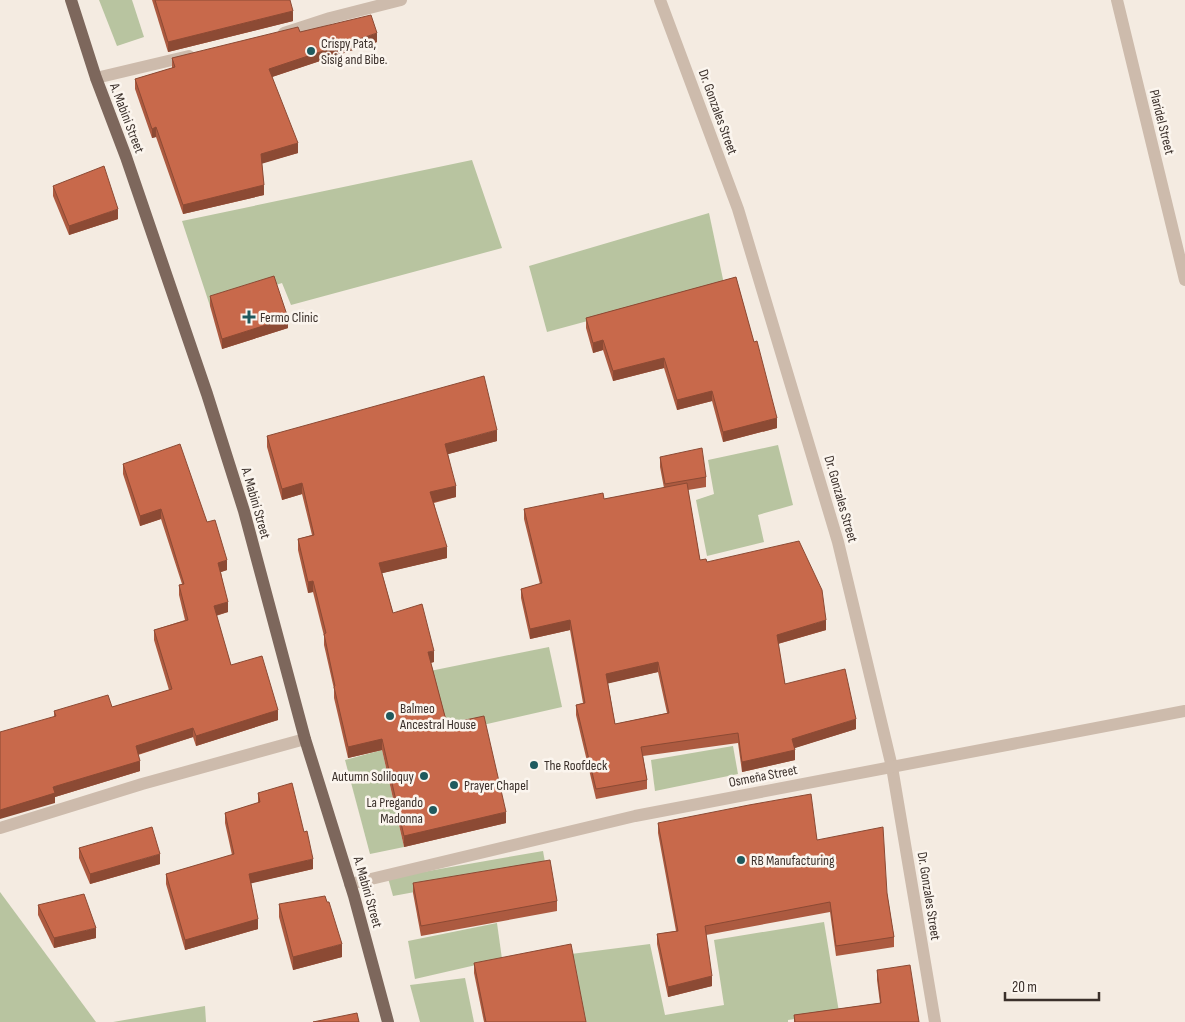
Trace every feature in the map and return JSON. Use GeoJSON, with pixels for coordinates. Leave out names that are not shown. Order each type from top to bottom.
{"type":"FeatureCollection","features":[{"type":"Feature","properties":{"kind":"main road","name":"A. Mabini Street"},"geometry":{"type":"LineString","coordinates":[[71,0],[96,78],[132,175],[207,394],[244,511],[305,738],[350,884],[388,1022]]}},
{"type":"Feature","properties":{"kind":"street"},"geometry":{"type":"LineString","coordinates":[[273,35],[401,0]]}},
{"type":"Feature","properties":{"kind":"street","name":"Dr. Gonzales Street"},"geometry":{"type":"LineString","coordinates":[[660,0],[738,209],[838,542],[892,767],[935,1022]]}},
{"type":"Feature","properties":{"kind":"street","name":"Plaridel Street"},"geometry":{"type":"LineString","coordinates":[[1117,0],[1185,280]]}},
{"type":"Feature","properties":{"kind":"street"},"geometry":{"type":"LineString","coordinates":[[96,78],[199,53]]}},
{"type":"Feature","properties":{"kind":"street","name":"Osmeña Street"},"geometry":{"type":"LineString","coordinates":[[350,884],[635,816],[1185,711]]}},
{"type":"Feature","properties":{"kind":"street"},"geometry":{"type":"LineString","coordinates":[[0,828],[142,784],[305,738]]}},
{"type":"Feature","properties":{"kind":"green space"},"geometry":{"type":"Polygon","coordinates":[[[99,0],[132,0],[144,37],[117,46],[99,0]]]}},
{"type":"Feature","properties":{"kind":"green space"},"geometry":{"type":"Polygon","coordinates":[[[472,160],[502,248],[291,305],[282,283],[210,306],[182,221],[472,160]]]}},
{"type":"Feature","properties":{"kind":"green space"},"geometry":{"type":"Polygon","coordinates":[[[709,213],[724,284],[547,332],[529,266],[709,213]]]}},
{"type":"Feature","properties":{"kind":"green space"},"geometry":{"type":"Polygon","coordinates":[[[778,445],[793,505],[758,515],[764,542],[707,556],[696,500],[714,494],[708,460],[778,445]]]}},
{"type":"Feature","properties":{"kind":"green space"},"geometry":{"type":"Polygon","coordinates":[[[549,647],[562,707],[448,733],[430,671],[549,647]]]}},
{"type":"Feature","properties":{"kind":"green space"},"geometry":{"type":"Polygon","coordinates":[[[733,746],[738,774],[655,791],[651,760],[733,746]]]}},
{"type":"Feature","properties":{"kind":"green space"},"geometry":{"type":"Polygon","coordinates":[[[382,750],[404,847],[370,854],[345,760],[382,750]]]}},
{"type":"Feature","properties":{"kind":"green space"},"geometry":{"type":"Polygon","coordinates":[[[543,851],[546,868],[393,896],[388,878],[543,851]]]}},
{"type":"Feature","properties":{"kind":"green space"},"geometry":{"type":"Polygon","coordinates":[[[0,892],[96,1022],[0,1022],[0,892]]]}},
{"type":"Feature","properties":{"kind":"green space"},"geometry":{"type":"Polygon","coordinates":[[[824,922],[839,1012],[788,1020],[788,1022],[586,1022],[571,954],[650,944],[665,1015],[724,1005],[714,940],[824,922]]]}},
{"type":"Feature","properties":{"kind":"green space"},"geometry":{"type":"Polygon","coordinates":[[[497,923],[502,959],[415,979],[408,941],[497,923]]]}},
{"type":"Feature","properties":{"kind":"green space"},"geometry":{"type":"Polygon","coordinates":[[[465,978],[474,1022],[420,1022],[410,985],[465,978]]]}},
{"type":"Feature","properties":{"kind":"green space"},"geometry":{"type":"Polygon","coordinates":[[[205,1006],[206,1022],[113,1022],[205,1006]]]}},
{"type":"Feature","properties":{"kind":"building"},"geometry":{"type":"Polygon","coordinates":[[[155,0],[290,0],[293,11],[168,42],[155,0]]]}},
{"type":"Feature","properties":{"kind":"building"},"geometry":{"type":"Polygon","coordinates":[[[371,15],[377,33],[269,69],[298,143],[261,154],[264,185],[183,205],[156,127],[152,129],[135,79],[175,67],[172,58],[298,27],[300,32],[371,15]]]}},
{"type":"Feature","properties":{"kind":"building"},"geometry":{"type":"Polygon","coordinates":[[[104,166],[118,209],[69,226],[53,186],[104,166]]]}},
{"type":"Feature","properties":{"kind":"building","name":"Fermo Clinic"},"geometry":{"type":"Polygon","coordinates":[[[274,276],[288,318],[222,339],[210,296],[274,276]]]}},
{"type":"Feature","properties":{"kind":"building"},"geometry":{"type":"Polygon","coordinates":[[[736,277],[754,342],[757,341],[777,418],[723,432],[712,391],[677,400],[664,358],[613,371],[603,340],[593,343],[586,318],[736,277]]]}},
{"type":"Feature","properties":{"kind":"building"},"geometry":{"type":"Polygon","coordinates":[[[484,376],[497,430],[445,444],[456,486],[430,492],[447,547],[379,563],[393,613],[422,604],[434,651],[428,652],[447,724],[484,716],[506,812],[404,836],[382,739],[348,747],[334,687],[324,634],[326,633],[313,581],[308,582],[298,539],[314,535],[302,483],[282,489],[267,436],[484,376]]]}},
{"type":"Feature","properties":{"kind":"building"},"geometry":{"type":"Polygon","coordinates":[[[180,444],[207,522],[215,520],[227,560],[218,563],[228,602],[214,606],[231,665],[262,656],[278,710],[196,736],[193,728],[136,746],[140,761],[53,787],[55,793],[0,810],[0,732],[56,716],[54,711],[108,695],[112,707],[172,689],[154,630],[188,620],[179,585],[184,584],[161,509],[140,516],[123,464],[180,444]]]}},
{"type":"Feature","properties":{"kind":"building"},"geometry":{"type":"Polygon","coordinates":[[[702,448],[706,477],[665,484],[660,457],[702,448]]]}},
{"type":"Feature","properties":{"kind":"building"},"geometry":{"type":"Polygon","coordinates":[[[687,483],[700,560],[706,559],[707,562],[799,541],[822,590],[826,620],[777,635],[785,684],[845,669],[856,719],[792,739],[795,750],[742,762],[738,733],[641,747],[647,780],[596,789],[576,705],[585,703],[570,620],[530,629],[521,589],[542,583],[524,509],[603,493],[604,499],[687,483]],[[658,662],[606,674],[615,724],[669,713],[658,662]]]}},
{"type":"Feature","properties":{"kind":"building"},"geometry":{"type":"Polygon","coordinates":[[[292,783],[304,832],[307,831],[313,859],[249,874],[258,919],[185,940],[166,874],[234,854],[225,813],[260,802],[258,793],[292,783]]]}},
{"type":"Feature","properties":{"kind":"building"},"geometry":{"type":"Polygon","coordinates":[[[811,794],[817,840],[883,827],[887,893],[894,937],[836,946],[830,902],[705,926],[712,976],[668,987],[657,934],[678,931],[658,823],[811,794]]]}},
{"type":"Feature","properties":{"kind":"building"},"geometry":{"type":"Polygon","coordinates":[[[152,827],[160,854],[90,874],[79,848],[152,827]]]}},
{"type":"Feature","properties":{"kind":"building"},"geometry":{"type":"Polygon","coordinates":[[[550,860],[557,901],[421,926],[413,883],[550,860]]]}},
{"type":"Feature","properties":{"kind":"building"},"geometry":{"type":"Polygon","coordinates":[[[84,894],[96,928],[54,938],[38,905],[84,894]]]}},
{"type":"Feature","properties":{"kind":"building"},"geometry":{"type":"Polygon","coordinates":[[[325,896],[327,902],[329,902],[342,944],[293,957],[279,904],[325,896]]]}},
{"type":"Feature","properties":{"kind":"building"},"geometry":{"type":"Polygon","coordinates":[[[571,944],[586,1022],[486,1022],[474,963],[571,944]]]}},
{"type":"Feature","properties":{"kind":"building"},"geometry":{"type":"Polygon","coordinates":[[[910,965],[919,1022],[795,1022],[794,1015],[881,1003],[877,970],[910,965]]]}},
{"type":"Feature","properties":{"kind":"building"},"geometry":{"type":"Polygon","coordinates":[[[357,1013],[359,1022],[313,1022],[357,1013]]]}},
{"type":"Feature","properties":{"kind":"place","name":"Crispy Pata, Sisig and Bibe."},"geometry":{"type":"Point","coordinates":[311,51]}},
{"type":"Feature","properties":{"kind":"place","name":"Fermo Clinic"},"geometry":{"type":"Point","coordinates":[249,317]}},
{"type":"Feature","properties":{"kind":"place","name":"Balmeo Ancestral House"},"geometry":{"type":"Point","coordinates":[390,716]}},
{"type":"Feature","properties":{"kind":"place","name":"The Roofdeck"},"geometry":{"type":"Point","coordinates":[534,765]}},
{"type":"Feature","properties":{"kind":"place","name":"Autumn Soliloquy"},"geometry":{"type":"Point","coordinates":[424,776]}},
{"type":"Feature","properties":{"kind":"place","name":"Prayer Chapel"},"geometry":{"type":"Point","coordinates":[454,785]}},
{"type":"Feature","properties":{"kind":"place","name":"La Pregando Madonna"},"geometry":{"type":"Point","coordinates":[433,810]}},
{"type":"Feature","properties":{"kind":"place","name":"RB Manufacturing"},"geometry":{"type":"Point","coordinates":[741,860]}}]}
